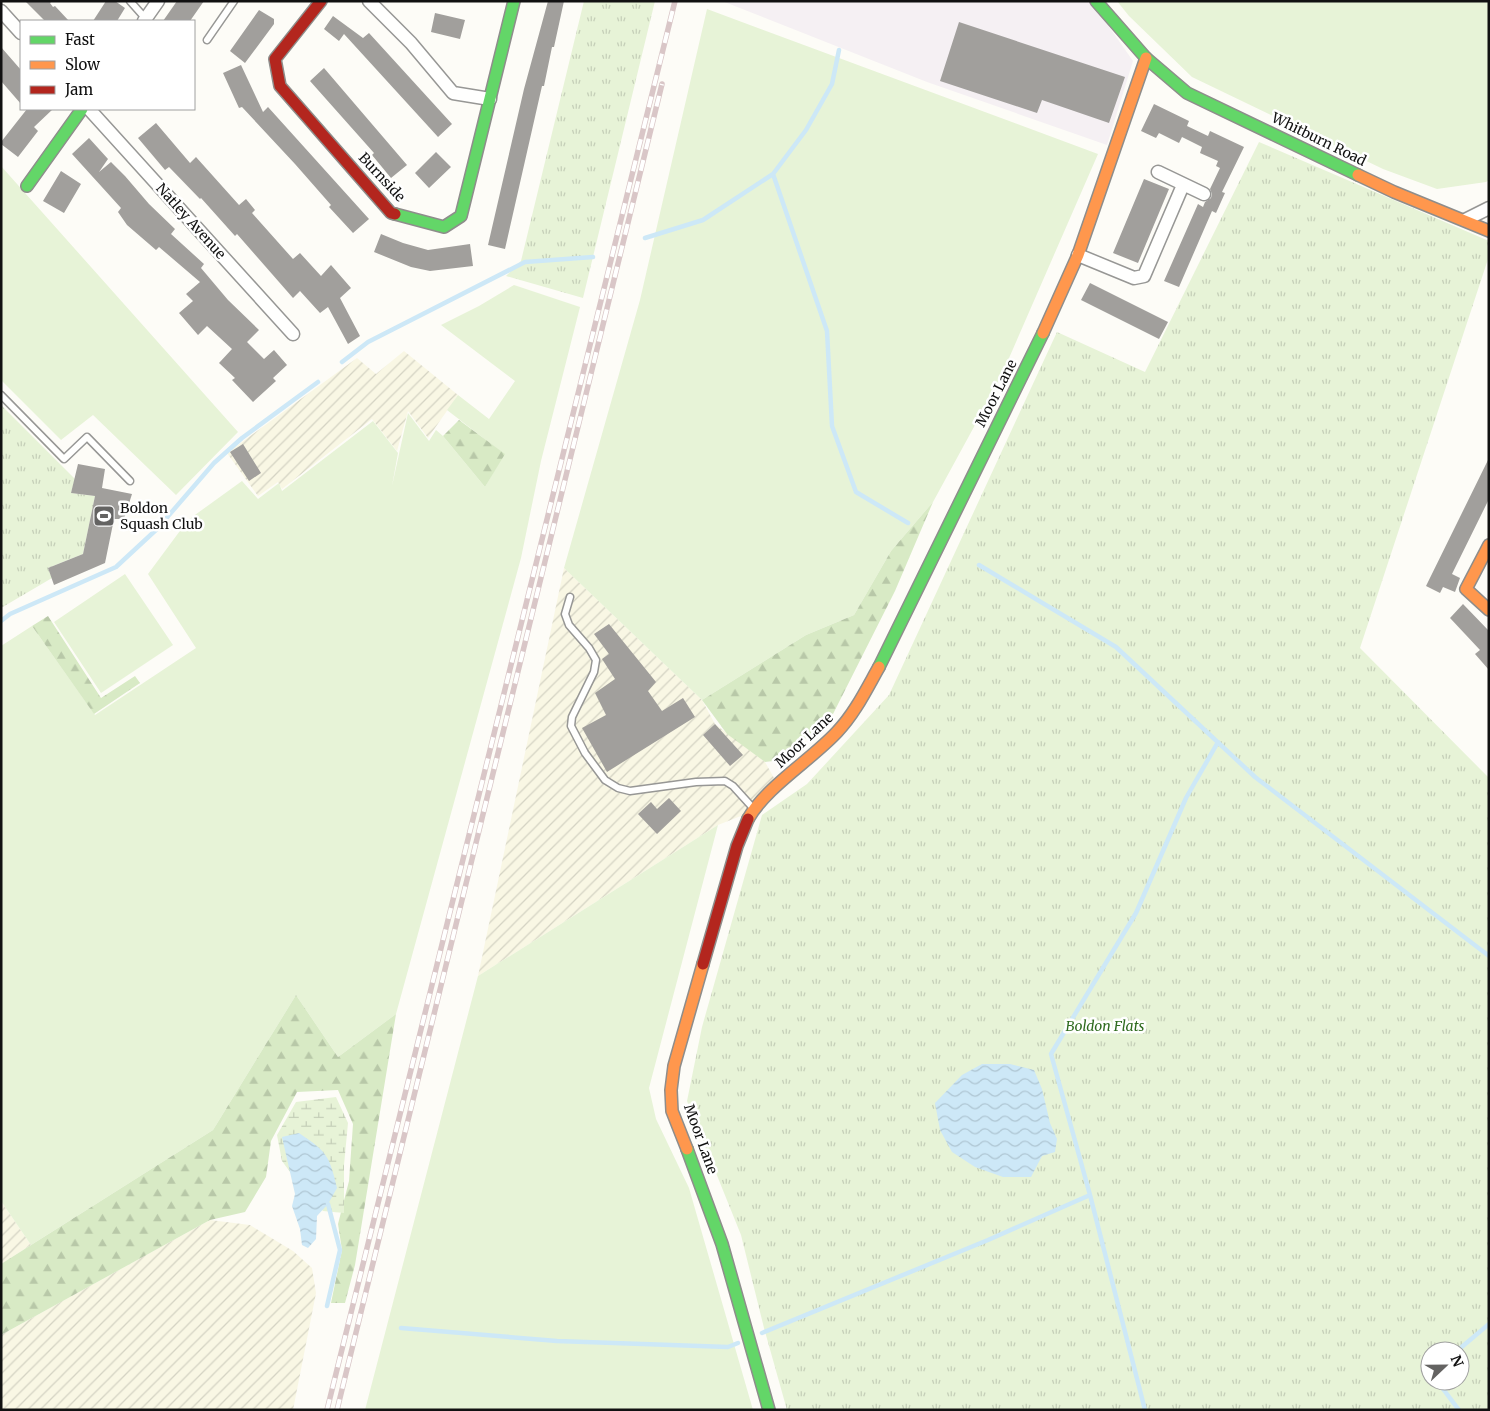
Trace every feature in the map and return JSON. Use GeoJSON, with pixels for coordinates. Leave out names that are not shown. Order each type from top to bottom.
{"type":"FeatureCollection","features":[{"type":"Feature","properties":{"kind":"street"},"geometry":{"type":"LineString","coordinates":[[145,20],[158,1]]}},
{"type":"Feature","properties":{"kind":"street","name":"Burnside"},"geometry":{"type":"LineString","coordinates":[[321,1],[275,59],[280,86],[392,213],[444,227],[460,216],[514,1]]}},
{"type":"Feature","properties":{"kind":"street"},"geometry":{"type":"LineString","coordinates":[[369,1],[411,43],[453,93],[490,99]]}},
{"type":"Feature","properties":{"kind":"street","name":"Whitburn Road"},"geometry":{"type":"LineString","coordinates":[[1096,1],[1146,58],[1188,93],[1394,192],[1489,231]]}},
{"type":"Feature","properties":{"kind":"street"},"geometry":{"type":"LineString","coordinates":[[1,11],[20,32]]}},
{"type":"Feature","properties":{"kind":"street","name":"Moor Lane"},"geometry":{"type":"LineString","coordinates":[[769,1410],[722,1244],[672,1111],[671,1090],[674,1066],[736,846],[744,826],[762,800],[836,734],[862,698],[1038,344],[1078,255],[1146,58]]}},
{"type":"Feature","properties":{"kind":"street"},"geometry":{"type":"LineString","coordinates":[[28,186],[81,110]]}},
{"type":"Feature","properties":{"kind":"street","name":"Natley Avenue"},"geometry":{"type":"LineString","coordinates":[[90,110],[293,334]]}},
{"type":"Feature","properties":{"kind":"street"},"geometry":{"type":"LineString","coordinates":[[1158,172],[1204,194]]}},
{"type":"Feature","properties":{"kind":"street"},"geometry":{"type":"LineString","coordinates":[[1078,255],[1134,278],[1144,276],[1184,184]]}},
{"type":"Feature","properties":{"kind":"street"},"geometry":{"type":"LineString","coordinates":[[1464,220],[1489,208]]}},
{"type":"Feature","properties":{"kind":"street"},"geometry":{"type":"LineString","coordinates":[[1489,545],[1466,589],[1489,610]]}},
{"type":"Feature","properties":{"kind":"lane"},"geometry":{"type":"LineString","coordinates":[[130,1],[145,20]]}},
{"type":"Feature","properties":{"kind":"lane"},"geometry":{"type":"LineString","coordinates":[[207,40],[234,1]]}},
{"type":"Feature","properties":{"kind":"lane"},"geometry":{"type":"LineString","coordinates":[[1,395],[64,459],[87,437],[130,481]]}},
{"type":"Feature","properties":{"kind":"lane"},"geometry":{"type":"LineString","coordinates":[[570,597],[565,614],[569,625],[589,648],[596,660],[594,672],[572,716],[571,726],[584,752],[605,780],[618,788],[630,791],[696,782],[725,781],[733,786],[754,809]]}},
{"type":"Feature","properties":{"kind":"shaded area"},"geometry":{"type":"Polygon","coordinates":[[[722,1],[1091,1],[1133,61],[1107,145],[927,82],[722,1]]]}},
{"type":"Feature","properties":{"kind":"shaded area"},"geometry":{"type":"Polygon","coordinates":[[[404,351],[458,395],[428,438],[408,411],[397,451],[372,419],[282,489],[278,482],[258,496],[227,453],[357,358],[376,374],[404,351]]]}},
{"type":"Feature","properties":{"kind":"shaded area"},"geometry":{"type":"Polygon","coordinates":[[[564,568],[702,700],[715,724],[765,762],[778,785],[751,812],[718,825],[478,976],[564,568]]]}},
{"type":"Feature","properties":{"kind":"shaded area"},"geometry":{"type":"Polygon","coordinates":[[[1,1201],[31,1245],[1,1264],[1,1201]]]}},
{"type":"Feature","properties":{"kind":"shaded area"},"geometry":{"type":"Polygon","coordinates":[[[210,1220],[250,1225],[293,1251],[312,1268],[316,1293],[293,1410],[1,1410],[1,1335],[210,1220]]]}},
{"type":"Feature","properties":{"kind":"green space"},"geometry":{"type":"Polygon","coordinates":[[[584,1],[655,1],[583,298],[506,276],[521,261],[584,1]]]}},
{"type":"Feature","properties":{"kind":"green space"},"geometry":{"type":"Polygon","coordinates":[[[1117,1],[1489,1],[1489,180],[1437,189],[1383,169],[1192,77],[1129,16],[1117,1]]]}},
{"type":"Feature","properties":{"kind":"green space"},"geometry":{"type":"Polygon","coordinates":[[[707,9],[1098,154],[999,381],[933,502],[891,551],[854,615],[806,635],[702,700],[564,568],[640,300],[707,9]]]}},
{"type":"Feature","properties":{"kind":"green space","name":"Boldon Flats"},"geometry":{"type":"Polygon","coordinates":[[[1259,142],[1489,241],[1489,256],[1360,648],[1489,778],[1489,1410],[787,1410],[741,1235],[687,1101],[702,1027],[762,815],[807,784],[889,695],[1057,332],[1145,372],[1259,142]]]}},
{"type":"Feature","properties":{"kind":"green space"},"geometry":{"type":"Polygon","coordinates":[[[1,166],[238,432],[176,495],[93,415],[61,440],[1,380],[1,166]]]}},
{"type":"Feature","properties":{"kind":"green space"},"geometry":{"type":"Polygon","coordinates":[[[514,285],[580,307],[541,461],[521,558],[396,1014],[338,1057],[296,995],[213,1130],[31,1245],[1,1201],[1,646],[32,626],[95,715],[196,648],[148,574],[188,520],[242,481],[258,499],[279,483],[282,491],[373,421],[398,453],[392,486],[408,413],[429,441],[436,430],[443,436],[485,487],[504,454],[447,410],[458,395],[489,419],[515,381],[441,325],[479,306],[514,285]]]}},
{"type":"Feature","properties":{"kind":"green space"},"geometry":{"type":"Polygon","coordinates":[[[1,405],[75,479],[71,493],[95,496],[83,554],[48,568],[52,578],[1,608],[1,405]]]}},
{"type":"Feature","properties":{"kind":"green space"},"geometry":{"type":"Polygon","coordinates":[[[459,420],[505,454],[485,487],[443,436],[459,420]]]}},
{"type":"Feature","properties":{"kind":"green space"},"geometry":{"type":"Polygon","coordinates":[[[933,502],[895,591],[833,714],[781,760],[765,762],[727,734],[702,700],[806,635],[854,615],[891,551],[933,502]]]}},
{"type":"Feature","properties":{"kind":"green space"},"geometry":{"type":"Polygon","coordinates":[[[125,574],[173,645],[101,693],[54,622],[125,574]]]}},
{"type":"Feature","properties":{"kind":"green space"},"geometry":{"type":"Polygon","coordinates":[[[48,616],[101,698],[135,676],[140,683],[94,714],[32,626],[48,616]]]}},
{"type":"Feature","properties":{"kind":"green space"},"geometry":{"type":"Polygon","coordinates":[[[718,825],[649,1088],[656,1119],[689,1188],[753,1410],[365,1410],[478,976],[718,825]]]}},
{"type":"Feature","properties":{"kind":"green space"},"geometry":{"type":"Polygon","coordinates":[[[296,995],[338,1057],[396,1014],[355,1265],[345,1303],[331,1303],[342,1250],[338,1224],[349,1181],[353,1124],[338,1090],[297,1092],[271,1141],[266,1177],[245,1212],[210,1220],[1,1335],[1,1264],[213,1130],[296,995]]]}},
{"type":"Feature","properties":{"kind":"green space"},"geometry":{"type":"Polygon","coordinates":[[[336,1097],[348,1123],[344,1165],[344,1213],[323,1211],[301,1187],[282,1161],[277,1135],[296,1102],[336,1097]]]}},
{"type":"Feature","properties":{"kind":"water"},"geometry":{"type":"Polygon","coordinates":[[[982,1064],[1010,1064],[1034,1070],[1042,1089],[1050,1123],[1057,1139],[1055,1152],[1042,1156],[1031,1177],[1003,1177],[975,1167],[952,1152],[940,1130],[935,1103],[962,1075],[982,1064]]]}},
{"type":"Feature","properties":{"kind":"water"},"geometry":{"type":"Polygon","coordinates":[[[299,1133],[326,1155],[332,1168],[337,1188],[328,1204],[317,1216],[316,1239],[308,1248],[302,1245],[300,1229],[292,1206],[295,1194],[282,1137],[299,1133]]]}},
{"type":"Feature","properties":{"kind":"building"},"geometry":{"type":"Polygon","coordinates":[[[25,1],[52,1],[50,3],[53,7],[55,6],[68,20],[44,20],[25,1]]]}},
{"type":"Feature","properties":{"kind":"building"},"geometry":{"type":"Polygon","coordinates":[[[106,1],[115,1],[125,8],[118,20],[94,20],[106,1]]]}},
{"type":"Feature","properties":{"kind":"building"},"geometry":{"type":"Polygon","coordinates":[[[177,1],[204,1],[191,20],[164,20],[177,1]]]}},
{"type":"Feature","properties":{"kind":"building"},"geometry":{"type":"Polygon","coordinates":[[[548,1],[564,1],[544,86],[542,86],[505,249],[488,245],[524,89],[548,1]]]}},
{"type":"Feature","properties":{"kind":"building"},"geometry":{"type":"Polygon","coordinates":[[[259,10],[274,19],[274,24],[245,63],[230,51],[259,10]]]}},
{"type":"Feature","properties":{"kind":"building"},"geometry":{"type":"Polygon","coordinates":[[[435,13],[465,20],[460,39],[431,32],[435,13]]]}},
{"type":"Feature","properties":{"kind":"building"},"geometry":{"type":"Polygon","coordinates":[[[333,16],[363,38],[369,33],[452,124],[438,137],[344,34],[339,41],[324,29],[333,16]]]}},
{"type":"Feature","properties":{"kind":"building"},"geometry":{"type":"Polygon","coordinates":[[[959,22],[1125,77],[1109,123],[1042,100],[1037,113],[940,81],[959,22]]]}},
{"type":"Feature","properties":{"kind":"building"},"geometry":{"type":"Polygon","coordinates":[[[1,47],[20,69],[20,103],[1,81],[1,47]]]}},
{"type":"Feature","properties":{"kind":"building"},"geometry":{"type":"Polygon","coordinates":[[[241,65],[263,112],[268,107],[369,219],[353,233],[329,207],[331,205],[295,164],[242,107],[239,108],[223,73],[241,65]]]}},
{"type":"Feature","properties":{"kind":"building"},"geometry":{"type":"Polygon","coordinates":[[[324,68],[407,165],[391,178],[372,155],[374,153],[310,81],[324,68]]]}},
{"type":"Feature","properties":{"kind":"building"},"geometry":{"type":"Polygon","coordinates":[[[1154,104],[1189,121],[1187,126],[1208,136],[1210,131],[1244,147],[1222,192],[1225,193],[1216,213],[1212,211],[1179,287],[1164,281],[1198,204],[1203,207],[1205,202],[1211,198],[1210,189],[1220,168],[1216,166],[1218,161],[1200,153],[1202,147],[1182,137],[1179,143],[1159,133],[1156,138],[1141,131],[1154,104]]]}},
{"type":"Feature","properties":{"kind":"building"},"geometry":{"type":"Polygon","coordinates":[[[26,110],[52,110],[34,127],[38,131],[18,157],[1,142],[26,110]]]}},
{"type":"Feature","properties":{"kind":"building"},"geometry":{"type":"Polygon","coordinates":[[[156,123],[190,163],[196,157],[239,205],[246,199],[255,210],[252,213],[293,259],[300,253],[321,276],[331,265],[351,288],[340,298],[360,336],[348,344],[328,307],[320,313],[300,291],[293,298],[237,234],[235,236],[201,198],[169,167],[165,170],[138,138],[156,123]]]}},
{"type":"Feature","properties":{"kind":"building"},"geometry":{"type":"Polygon","coordinates":[[[89,138],[108,159],[99,172],[111,162],[149,204],[175,229],[171,234],[204,264],[201,268],[228,300],[259,330],[247,342],[264,359],[274,350],[287,365],[273,378],[276,381],[253,402],[232,380],[235,378],[219,363],[232,349],[207,326],[198,335],[179,313],[193,301],[186,294],[200,282],[159,247],[156,250],[127,225],[118,212],[121,208],[72,154],[89,138]]]}},
{"type":"Feature","properties":{"kind":"building"},"geometry":{"type":"Polygon","coordinates":[[[436,152],[451,167],[429,188],[415,173],[436,152]]]}},
{"type":"Feature","properties":{"kind":"building"},"geometry":{"type":"Polygon","coordinates":[[[61,171],[81,184],[64,213],[43,201],[61,171]]]}},
{"type":"Feature","properties":{"kind":"building"},"geometry":{"type":"Polygon","coordinates":[[[1144,179],[1169,189],[1138,263],[1113,253],[1144,179]]]}},
{"type":"Feature","properties":{"kind":"building"},"geometry":{"type":"Polygon","coordinates":[[[381,234],[428,250],[470,244],[473,266],[430,271],[411,267],[374,252],[381,234]]]}},
{"type":"Feature","properties":{"kind":"building"},"geometry":{"type":"Polygon","coordinates":[[[1090,283],[1168,322],[1159,339],[1081,300],[1090,283]]]}},
{"type":"Feature","properties":{"kind":"building"},"geometry":{"type":"Polygon","coordinates":[[[243,444],[261,473],[249,481],[230,452],[243,444]]]}},
{"type":"Feature","properties":{"kind":"building"},"geometry":{"type":"Polygon","coordinates":[[[1489,458],[1489,499],[1452,574],[1460,578],[1455,592],[1443,587],[1440,593],[1426,586],[1489,458]]]}},
{"type":"Feature","properties":{"kind":"building"},"geometry":{"type":"Polygon","coordinates":[[[78,464],[105,469],[102,488],[132,494],[124,519],[114,519],[105,563],[54,585],[48,568],[83,554],[95,496],[71,493],[78,464]]]}},
{"type":"Feature","properties":{"kind":"building"},"geometry":{"type":"Polygon","coordinates":[[[1463,604],[1489,631],[1489,670],[1475,654],[1480,650],[1450,618],[1463,604]]]}},
{"type":"Feature","properties":{"kind":"building"},"geometry":{"type":"Polygon","coordinates":[[[609,624],[656,682],[648,691],[662,711],[683,698],[695,717],[607,772],[582,728],[606,715],[595,693],[615,679],[602,659],[609,654],[594,634],[609,624]]]}},
{"type":"Feature","properties":{"kind":"building"},"geometry":{"type":"Polygon","coordinates":[[[715,724],[743,755],[730,766],[703,735],[715,724]]]}},
{"type":"Feature","properties":{"kind":"building"},"geometry":{"type":"Polygon","coordinates":[[[669,798],[681,811],[657,834],[638,814],[651,802],[657,809],[669,798]]]}},
{"type":"Feature","properties":{"kind":"waterway"},"geometry":{"type":"LineString","coordinates":[[645,238],[703,220],[773,174],[806,130],[832,84],[839,50]]}},
{"type":"Feature","properties":{"kind":"waterway"},"geometry":{"type":"LineString","coordinates":[[773,174],[827,331],[832,426],[856,492],[908,523]]}},
{"type":"Feature","properties":{"kind":"waterway"},"geometry":{"type":"LineString","coordinates":[[342,362],[368,342],[525,262],[593,257]]}},
{"type":"Feature","properties":{"kind":"waterway"},"geometry":{"type":"LineString","coordinates":[[1,621],[10,614],[116,567],[157,529],[214,463],[242,438],[318,382]]}},
{"type":"Feature","properties":{"kind":"waterway"},"geometry":{"type":"LineString","coordinates":[[979,565],[1116,647],[1255,777],[1489,956]]}},
{"type":"Feature","properties":{"kind":"waterway"},"geometry":{"type":"LineString","coordinates":[[762,1333],[988,1240],[1090,1195],[1051,1054],[1136,913],[1186,798],[1218,742]]}},
{"type":"Feature","properties":{"kind":"waterway"},"geometry":{"type":"LineString","coordinates":[[1090,1195],[1145,1410]]}},
{"type":"Feature","properties":{"kind":"waterway"},"geometry":{"type":"LineString","coordinates":[[327,1306],[340,1250],[328,1204]]}},
{"type":"Feature","properties":{"kind":"waterway"},"geometry":{"type":"LineString","coordinates":[[1469,1341],[1489,1324]]}},
{"type":"Feature","properties":{"kind":"waterway"},"geometry":{"type":"LineString","coordinates":[[401,1328],[557,1341],[728,1347],[738,1343]]}},
{"type":"Feature","properties":{"kind":"waterway"},"geometry":{"type":"LineString","coordinates":[[1445,1391],[1459,1410]]}},
{"type":"Feature","properties":{"kind":"railway"},"geometry":{"type":"LineString","coordinates":[[327,1410],[675,1]]}},
{"type":"Feature","properties":{"kind":"railway"},"geometry":{"type":"LineString","coordinates":[[337,1410],[662,84]]}},
{"type":"Feature","properties":{"kind":"traffic: fast"},"geometry":{"type":"LineString","coordinates":[[395,214],[444,227],[461,216],[514,1]]}},
{"type":"Feature","properties":{"kind":"traffic: fast"},"geometry":{"type":"LineString","coordinates":[[1096,1],[1146,58],[1187,93],[1358,175]]}},
{"type":"Feature","properties":{"kind":"traffic: fast"},"geometry":{"type":"LineString","coordinates":[[27,186],[81,110]]}},
{"type":"Feature","properties":{"kind":"traffic: fast"},"geometry":{"type":"LineString","coordinates":[[879,667],[1043,333]]}},
{"type":"Feature","properties":{"kind":"traffic: fast"},"geometry":{"type":"LineString","coordinates":[[687,1149],[722,1244],[769,1410]]}},
{"type":"Feature","properties":{"kind":"traffic: slow"},"geometry":{"type":"LineString","coordinates":[[1043,333],[1078,255],[1146,58]]}},
{"type":"Feature","properties":{"kind":"traffic: slow"},"geometry":{"type":"LineString","coordinates":[[1358,175],[1489,231]]}},
{"type":"Feature","properties":{"kind":"traffic: slow"},"geometry":{"type":"LineString","coordinates":[[1489,545],[1466,589],[1489,610]]}},
{"type":"Feature","properties":{"kind":"traffic: slow"},"geometry":{"type":"LineString","coordinates":[[748,819],[756,807],[777,785],[837,732],[860,701],[879,667]]}},
{"type":"Feature","properties":{"kind":"traffic: slow"},"geometry":{"type":"LineString","coordinates":[[687,1149],[672,1111],[671,1090],[674,1066],[703,964]]}},
{"type":"Feature","properties":{"kind":"traffic: jam"},"geometry":{"type":"LineString","coordinates":[[321,1],[275,59],[280,86],[391,213],[395,214]]}},
{"type":"Feature","properties":{"kind":"traffic: jam"},"geometry":{"type":"LineString","coordinates":[[703,964],[737,846],[748,819]]}},
{"type":"Feature","properties":{"kind":"place","name":"Boldon Squash Club"},"geometry":{"type":"Point","coordinates":[104,516]}}]}
